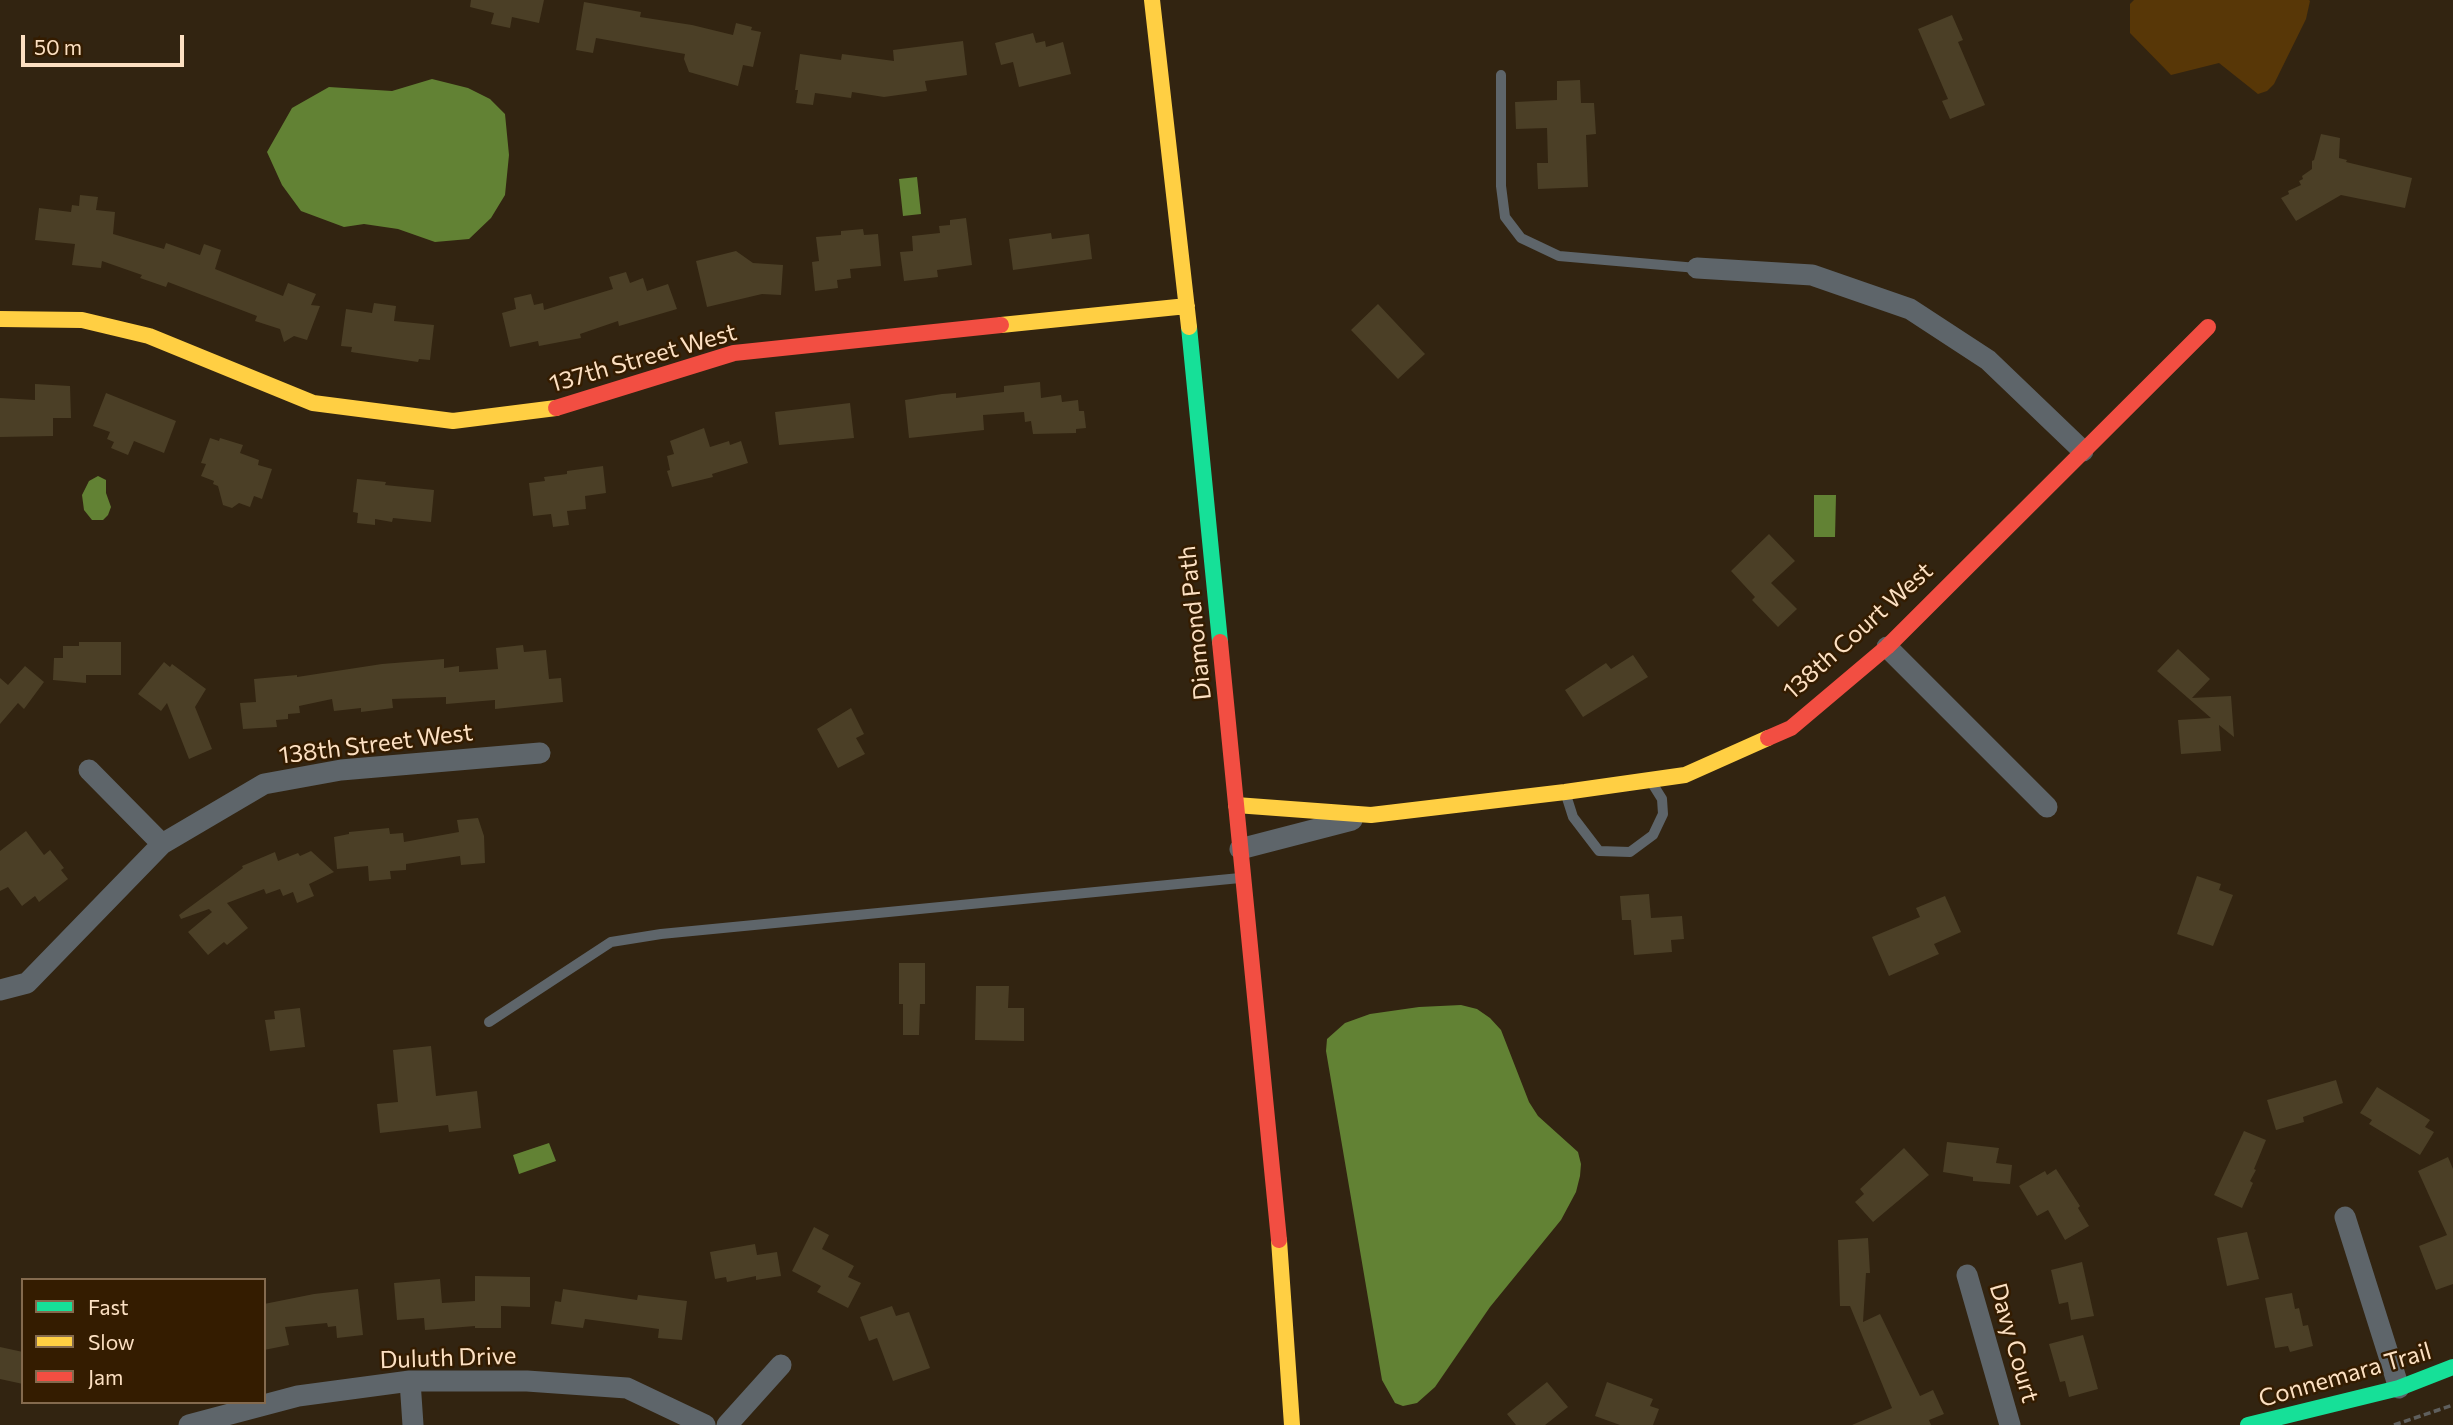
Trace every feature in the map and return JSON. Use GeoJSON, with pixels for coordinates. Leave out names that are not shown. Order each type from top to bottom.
{"type":"FeatureCollection","features":[{"type":"Feature","properties":{"kind":"street","name":"Diamond Path"},"geometry":{"type":"LineString","coordinates":[[1152,0],[1236,805],[1279,1243],[1292,1425]]}},
{"type":"Feature","properties":{"kind":"street"},"geometry":{"type":"LineString","coordinates":[[1698,268],[1812,275],[1910,309],[1988,360],[2083,451]]}},
{"type":"Feature","properties":{"kind":"street","name":"137th Street West"},"geometry":{"type":"LineString","coordinates":[[0,319],[82,320],[149,336],[313,403],[453,421],[559,408],[734,353],[1186,306]]}},
{"type":"Feature","properties":{"kind":"street","name":"138th Court West"},"geometry":{"type":"LineString","coordinates":[[1240,849],[1371,815],[1685,775],[1791,728],[1887,647],[2208,327]]}},
{"type":"Feature","properties":{"kind":"street"},"geometry":{"type":"LineString","coordinates":[[1887,647],[2048,807]]}},
{"type":"Feature","properties":{"kind":"street","name":"138th Street West"},"geometry":{"type":"LineString","coordinates":[[0,990],[27,983],[162,844],[264,784],[341,770],[540,753]]}},
{"type":"Feature","properties":{"kind":"street"},"geometry":{"type":"LineString","coordinates":[[89,770],[162,844]]}},
{"type":"Feature","properties":{"kind":"street","name":"138th Court West"},"geometry":{"type":"LineString","coordinates":[[1236,805],[1371,815]]}},
{"type":"Feature","properties":{"kind":"street"},"geometry":{"type":"LineString","coordinates":[[2345,1217],[2399,1388]]}},
{"type":"Feature","properties":{"kind":"street","name":"Diamond Path"},"geometry":{"type":"LineString","coordinates":[[1279,1243],[1303,1425]]}},
{"type":"Feature","properties":{"kind":"street","name":"Davy Court"},"geometry":{"type":"LineString","coordinates":[[1966,1275],[2010,1425]]}},
{"type":"Feature","properties":{"kind":"street"},"geometry":{"type":"LineString","coordinates":[[727,1425],[780,1365]]}},
{"type":"Feature","properties":{"kind":"street","name":"Connemara Trail"},"geometry":{"type":"LineString","coordinates":[[2248,1425],[2399,1388],[2453,1367]]}},
{"type":"Feature","properties":{"kind":"street"},"geometry":{"type":"LineString","coordinates":[[410,1381],[413,1425]]}},
{"type":"Feature","properties":{"kind":"street","name":"Duluth Drive"},"geometry":{"type":"LineString","coordinates":[[189,1425],[298,1396],[410,1381],[527,1381],[627,1388],[705,1425]]}},
{"type":"Feature","properties":{"kind":"lane"},"geometry":{"type":"LineString","coordinates":[[1501,75],[1501,186],[1505,217],[1521,238],[1559,256],[1698,268]]}},
{"type":"Feature","properties":{"kind":"lane"},"geometry":{"type":"LineString","coordinates":[[1565,792],[1573,817],[1599,851],[1630,852],[1653,835],[1663,814],[1661,799],[1650,780]]}},
{"type":"Feature","properties":{"kind":"lane"},"geometry":{"type":"LineString","coordinates":[[489,1022],[611,942],[661,933],[1243,877]]}},
{"type":"Feature","properties":{"kind":"path"},"geometry":{"type":"LineString","coordinates":[[2394,1425],[2453,1405]]}},
{"type":"Feature","properties":{"kind":"shaded area"},"geometry":{"type":"Polygon","coordinates":[[[2134,0],[2310,1],[2306,19],[2274,84],[2267,91],[2258,94],[2219,63],[2171,75],[2130,33],[2130,4],[2134,0]]]}},
{"type":"Feature","properties":{"kind":"shaded area"},"geometry":{"type":"Polygon","coordinates":[[[432,79],[468,88],[490,99],[505,114],[509,155],[505,195],[491,218],[469,239],[435,242],[398,229],[364,224],[344,227],[301,211],[282,185],[267,152],[292,108],[329,87],[392,91],[432,79]]]}},
{"type":"Feature","properties":{"kind":"shaded area"},"geometry":{"type":"Polygon","coordinates":[[[917,177],[921,214],[903,216],[899,179],[917,177]]]}},
{"type":"Feature","properties":{"kind":"shaded area"},"geometry":{"type":"Polygon","coordinates":[[[98,476],[106,480],[106,493],[111,507],[103,520],[92,520],[84,510],[82,495],[89,481],[98,476]]]}},
{"type":"Feature","properties":{"kind":"shaded area"},"geometry":{"type":"Polygon","coordinates":[[[1814,495],[1836,495],[1835,537],[1814,537],[1814,495]]]}},
{"type":"Feature","properties":{"kind":"shaded area"},"geometry":{"type":"Polygon","coordinates":[[[1461,1005],[1477,1009],[1501,1030],[1529,1102],[1538,1116],[1578,1152],[1580,1176],[1576,1192],[1561,1220],[1490,1307],[1435,1387],[1417,1403],[1403,1406],[1395,1403],[1382,1380],[1326,1051],[1327,1039],[1345,1023],[1370,1014],[1419,1007],[1461,1005]]]}},
{"type":"Feature","properties":{"kind":"shaded area"},"geometry":{"type":"Polygon","coordinates":[[[549,1143],[556,1161],[519,1174],[513,1155],[549,1143]]]}},
{"type":"Feature","properties":{"kind":"building"},"geometry":{"type":"Polygon","coordinates":[[[471,0],[544,0],[539,23],[512,17],[510,28],[491,24],[494,13],[470,7],[471,0]]]}},
{"type":"Feature","properties":{"kind":"building"},"geometry":{"type":"Polygon","coordinates":[[[584,2],[641,12],[640,17],[733,35],[736,23],[752,27],[751,30],[761,32],[753,67],[743,65],[738,86],[689,72],[685,54],[596,38],[593,53],[576,50],[584,2]]]}},
{"type":"Feature","properties":{"kind":"building"},"geometry":{"type":"Polygon","coordinates":[[[1952,15],[1963,40],[1958,42],[1985,105],[1950,119],[1942,101],[1948,99],[1918,29],[1952,15]]]}},
{"type":"Feature","properties":{"kind":"building"},"geometry":{"type":"Polygon","coordinates":[[[1033,33],[1036,43],[1045,41],[1046,47],[1063,42],[1071,74],[1019,87],[1013,62],[1001,65],[995,43],[1033,33]]]}},
{"type":"Feature","properties":{"kind":"building"},"geometry":{"type":"Polygon","coordinates":[[[963,41],[967,75],[925,81],[927,91],[884,97],[852,92],[851,98],[815,93],[813,105],[796,103],[800,54],[841,60],[842,54],[894,61],[893,50],[963,41]]]}},
{"type":"Feature","properties":{"kind":"building"},"geometry":{"type":"Polygon","coordinates":[[[1580,80],[1581,103],[1594,103],[1596,134],[1586,135],[1588,187],[1538,189],[1537,163],[1548,163],[1547,128],[1516,129],[1515,102],[1557,100],[1557,81],[1580,80]]]}},
{"type":"Feature","properties":{"kind":"building"},"geometry":{"type":"Polygon","coordinates":[[[2321,134],[2340,138],[2339,158],[2347,160],[2346,162],[2412,178],[2405,208],[2341,195],[2296,221],[2281,198],[2301,185],[2299,181],[2303,179],[2302,176],[2312,169],[2321,134]]]}},
{"type":"Feature","properties":{"kind":"building"},"geometry":{"type":"Polygon","coordinates":[[[80,195],[98,197],[96,210],[115,212],[113,234],[164,249],[166,243],[200,255],[204,244],[221,250],[215,269],[283,296],[288,283],[316,294],[311,305],[320,306],[307,340],[294,336],[284,342],[280,329],[255,321],[257,316],[168,282],[166,287],[102,261],[101,268],[72,265],[75,244],[35,240],[39,208],[71,212],[72,205],[79,206],[80,195]]]}},
{"type":"Feature","properties":{"kind":"building"},"geometry":{"type":"Polygon","coordinates":[[[966,218],[972,265],[937,270],[938,277],[904,281],[900,252],[913,251],[912,236],[940,233],[939,226],[950,225],[950,220],[966,218]]]}},
{"type":"Feature","properties":{"kind":"building"},"geometry":{"type":"Polygon","coordinates":[[[863,229],[864,235],[878,234],[881,266],[850,269],[851,278],[837,280],[838,288],[815,291],[812,262],[819,261],[816,237],[841,235],[841,231],[863,229]]]}},
{"type":"Feature","properties":{"kind":"building"},"geometry":{"type":"Polygon","coordinates":[[[1051,233],[1052,239],[1089,234],[1092,259],[1013,270],[1009,239],[1051,233]]]}},
{"type":"Feature","properties":{"kind":"building"},"geometry":{"type":"Polygon","coordinates":[[[736,251],[753,263],[783,265],[781,295],[762,294],[707,307],[696,261],[736,251]]]}},
{"type":"Feature","properties":{"kind":"building"},"geometry":{"type":"Polygon","coordinates":[[[626,272],[630,283],[643,278],[647,291],[668,284],[677,309],[619,326],[618,321],[580,334],[581,338],[539,346],[538,341],[510,347],[502,313],[516,309],[514,298],[531,294],[534,305],[543,303],[544,310],[613,289],[609,277],[626,272]]]}},
{"type":"Feature","properties":{"kind":"building"},"geometry":{"type":"Polygon","coordinates":[[[374,303],[396,306],[394,321],[434,325],[430,360],[419,359],[418,362],[351,352],[352,347],[341,346],[346,309],[372,313],[374,303]]]}},
{"type":"Feature","properties":{"kind":"building"},"geometry":{"type":"Polygon","coordinates":[[[1378,304],[1425,354],[1398,379],[1351,330],[1378,304]]]}},
{"type":"Feature","properties":{"kind":"building"},"geometry":{"type":"Polygon","coordinates":[[[1040,382],[1041,398],[1061,395],[1062,402],[1078,400],[1079,411],[1084,411],[1086,428],[1076,429],[1076,433],[1033,434],[1031,421],[1025,422],[1024,412],[983,415],[984,430],[909,438],[905,400],[942,394],[956,393],[956,398],[1004,392],[1004,386],[1040,382]]]}},
{"type":"Feature","properties":{"kind":"building"},"geometry":{"type":"Polygon","coordinates":[[[35,384],[70,386],[71,418],[53,418],[53,436],[0,437],[0,398],[35,400],[35,384]]]}},
{"type":"Feature","properties":{"kind":"building"},"geometry":{"type":"Polygon","coordinates":[[[106,393],[176,421],[164,453],[134,441],[128,455],[111,448],[114,442],[107,439],[110,432],[93,426],[106,393]]]}},
{"type":"Feature","properties":{"kind":"building"},"geometry":{"type":"Polygon","coordinates":[[[850,403],[854,438],[779,445],[775,412],[850,403]]]}},
{"type":"Feature","properties":{"kind":"building"},"geometry":{"type":"Polygon","coordinates":[[[704,428],[710,447],[729,441],[730,445],[741,441],[748,463],[712,474],[713,477],[672,487],[667,471],[670,470],[667,456],[674,454],[670,441],[704,428]]]}},
{"type":"Feature","properties":{"kind":"building"},"geometry":{"type":"Polygon","coordinates":[[[210,438],[243,445],[240,453],[259,460],[258,465],[272,469],[262,499],[254,496],[250,507],[239,503],[232,508],[223,505],[218,486],[213,484],[214,481],[201,476],[206,464],[201,463],[210,438]]]}},
{"type":"Feature","properties":{"kind":"building"},"geometry":{"type":"Polygon","coordinates":[[[603,466],[606,493],[585,496],[586,509],[567,511],[569,525],[553,527],[551,514],[533,516],[529,483],[545,481],[544,477],[567,474],[567,471],[603,466]]]}},
{"type":"Feature","properties":{"kind":"building"},"geometry":{"type":"Polygon","coordinates":[[[357,479],[434,490],[431,522],[393,518],[392,522],[375,519],[375,525],[357,523],[358,513],[353,512],[357,479]]]}},
{"type":"Feature","properties":{"kind":"building"},"geometry":{"type":"Polygon","coordinates":[[[1769,534],[1795,561],[1771,583],[1797,609],[1778,627],[1752,600],[1755,597],[1731,571],[1769,534]]]}},
{"type":"Feature","properties":{"kind":"building"},"geometry":{"type":"Polygon","coordinates":[[[79,642],[121,642],[121,675],[86,675],[86,683],[53,680],[54,658],[63,658],[63,646],[79,646],[79,642]]]}},
{"type":"Feature","properties":{"kind":"building"},"geometry":{"type":"Polygon","coordinates":[[[523,645],[524,652],[546,650],[549,679],[561,678],[563,702],[495,709],[495,700],[446,704],[446,697],[392,699],[393,708],[361,712],[361,708],[334,711],[332,699],[299,706],[300,713],[288,714],[288,719],[276,720],[277,727],[243,729],[240,703],[256,702],[254,679],[297,677],[382,664],[444,659],[444,668],[459,666],[459,672],[498,669],[496,648],[523,645]]]}},
{"type":"Feature","properties":{"kind":"building"},"geometry":{"type":"Polygon","coordinates":[[[2178,649],[2210,679],[2192,698],[2231,696],[2234,737],[2219,725],[2221,751],[2181,754],[2178,720],[2211,718],[2157,671],[2178,649]]]}},
{"type":"Feature","properties":{"kind":"building"},"geometry":{"type":"Polygon","coordinates":[[[1633,655],[1648,677],[1583,717],[1565,690],[1606,663],[1611,669],[1633,655]]]}},
{"type":"Feature","properties":{"kind":"building"},"geometry":{"type":"Polygon","coordinates":[[[164,662],[170,667],[172,664],[206,689],[195,707],[212,749],[189,759],[167,703],[161,711],[138,694],[164,662]]]}},
{"type":"Feature","properties":{"kind":"building"},"geometry":{"type":"Polygon","coordinates":[[[25,666],[44,682],[24,709],[18,703],[0,724],[0,678],[8,685],[25,666]]]}},
{"type":"Feature","properties":{"kind":"building"},"geometry":{"type":"Polygon","coordinates":[[[851,708],[864,734],[856,738],[865,754],[838,768],[817,729],[851,708]]]}},
{"type":"Feature","properties":{"kind":"building"},"geometry":{"type":"Polygon","coordinates":[[[478,818],[484,836],[485,863],[461,865],[460,856],[406,864],[406,870],[390,871],[391,879],[369,881],[368,866],[337,869],[334,837],[349,832],[389,828],[390,834],[403,833],[404,842],[459,832],[457,820],[478,818]]]}},
{"type":"Feature","properties":{"kind":"building"},"geometry":{"type":"Polygon","coordinates":[[[26,831],[44,855],[50,850],[64,868],[61,870],[68,879],[39,902],[35,896],[22,906],[8,887],[0,891],[0,851],[26,831]]]}},
{"type":"Feature","properties":{"kind":"building"},"geometry":{"type":"Polygon","coordinates":[[[311,851],[334,872],[309,884],[314,896],[297,903],[293,892],[283,896],[280,889],[266,894],[264,889],[227,903],[248,928],[227,945],[224,942],[208,955],[188,932],[212,912],[209,909],[181,919],[179,915],[243,868],[242,866],[275,852],[278,861],[311,851]]]}},
{"type":"Feature","properties":{"kind":"building"},"geometry":{"type":"Polygon","coordinates":[[[2197,876],[2221,884],[2219,890],[2233,895],[2213,946],[2177,934],[2197,876]]]}},
{"type":"Feature","properties":{"kind":"building"},"geometry":{"type":"Polygon","coordinates":[[[1649,894],[1651,918],[1682,916],[1684,939],[1671,940],[1672,952],[1634,955],[1631,920],[1622,920],[1620,896],[1649,894]]]}},
{"type":"Feature","properties":{"kind":"building"},"geometry":{"type":"Polygon","coordinates":[[[1945,896],[1961,932],[1934,944],[1939,954],[1889,976],[1872,937],[1920,917],[1916,908],[1945,896]]]}},
{"type":"Feature","properties":{"kind":"building"},"geometry":{"type":"Polygon","coordinates":[[[899,963],[925,963],[925,1004],[920,1004],[919,1035],[903,1035],[903,1004],[899,1004],[899,963]]]}},
{"type":"Feature","properties":{"kind":"building"},"geometry":{"type":"Polygon","coordinates":[[[976,986],[1009,986],[1008,1008],[1024,1008],[1024,1041],[975,1040],[976,986]]]}},
{"type":"Feature","properties":{"kind":"building"},"geometry":{"type":"Polygon","coordinates":[[[300,1008],[305,1047],[270,1051],[265,1020],[275,1019],[274,1011],[300,1008]]]}},
{"type":"Feature","properties":{"kind":"building"},"geometry":{"type":"Polygon","coordinates":[[[431,1046],[436,1096],[477,1091],[481,1128],[449,1132],[448,1125],[380,1133],[377,1104],[398,1102],[393,1050],[431,1046]]]}},
{"type":"Feature","properties":{"kind":"building"},"geometry":{"type":"Polygon","coordinates":[[[2336,1080],[2343,1103],[2303,1117],[2304,1122],[2276,1130],[2267,1100],[2336,1080]]]}},
{"type":"Feature","properties":{"kind":"building"},"geometry":{"type":"Polygon","coordinates":[[[2377,1087],[2430,1120],[2425,1127],[2434,1132],[2420,1155],[2369,1124],[2372,1120],[2360,1113],[2377,1087]]]}},
{"type":"Feature","properties":{"kind":"building"},"geometry":{"type":"Polygon","coordinates":[[[2244,1131],[2266,1140],[2242,1208],[2214,1195],[2244,1131]]]}},
{"type":"Feature","properties":{"kind":"building"},"geometry":{"type":"Polygon","coordinates":[[[1947,1142],[1999,1148],[1996,1163],[2012,1165],[2010,1184],[1973,1181],[1973,1177],[1943,1172],[1947,1142]]]}},
{"type":"Feature","properties":{"kind":"building"},"geometry":{"type":"Polygon","coordinates":[[[1904,1148],[1929,1175],[1873,1222],[1855,1202],[1864,1194],[1860,1189],[1904,1148]]]}},
{"type":"Feature","properties":{"kind":"building"},"geometry":{"type":"Polygon","coordinates":[[[2448,1157],[2453,1169],[2453,1284],[2436,1290],[2419,1246],[2447,1235],[2418,1171],[2448,1157]]]}},
{"type":"Feature","properties":{"kind":"building"},"geometry":{"type":"Polygon","coordinates":[[[2056,1169],[2080,1206],[2078,1208],[2089,1226],[2065,1240],[2048,1210],[2037,1216],[2019,1186],[2045,1171],[2047,1175],[2056,1169]]]}},
{"type":"Feature","properties":{"kind":"building"},"geometry":{"type":"Polygon","coordinates":[[[814,1227],[829,1235],[822,1249],[854,1266],[848,1277],[861,1283],[848,1308],[817,1292],[821,1286],[792,1271],[814,1227]]]}},
{"type":"Feature","properties":{"kind":"building"},"geometry":{"type":"Polygon","coordinates":[[[2247,1232],[2259,1279],[2227,1286],[2217,1238],[2247,1232]]]}},
{"type":"Feature","properties":{"kind":"building"},"geometry":{"type":"Polygon","coordinates":[[[1868,1238],[1870,1273],[1866,1273],[1863,1322],[1880,1314],[1920,1396],[1933,1390],[1944,1414],[1929,1420],[1931,1425],[1852,1425],[1892,1408],[1850,1306],[1840,1306],[1838,1240],[1868,1238]]]}},
{"type":"Feature","properties":{"kind":"building"},"geometry":{"type":"Polygon","coordinates":[[[755,1244],[757,1255],[777,1252],[781,1276],[756,1280],[756,1276],[727,1282],[726,1277],[715,1279],[710,1252],[755,1244]]]}},
{"type":"Feature","properties":{"kind":"building"},"geometry":{"type":"Polygon","coordinates":[[[2082,1262],[2094,1316],[2071,1320],[2068,1302],[2059,1304],[2051,1270],[2082,1262]]]}},
{"type":"Feature","properties":{"kind":"building"},"geometry":{"type":"Polygon","coordinates":[[[475,1276],[530,1277],[530,1307],[501,1306],[501,1328],[475,1326],[425,1330],[424,1318],[397,1320],[394,1283],[440,1279],[442,1303],[475,1301],[475,1276]]]}},
{"type":"Feature","properties":{"kind":"building"},"geometry":{"type":"Polygon","coordinates":[[[358,1289],[363,1335],[337,1338],[336,1326],[328,1327],[327,1323],[285,1327],[289,1345],[266,1350],[266,1304],[358,1289]]]}},
{"type":"Feature","properties":{"kind":"building"},"geometry":{"type":"Polygon","coordinates":[[[563,1289],[637,1300],[638,1295],[687,1301],[682,1340],[658,1338],[659,1329],[585,1319],[583,1328],[551,1324],[555,1301],[561,1302],[563,1289]]]}},
{"type":"Feature","properties":{"kind":"building"},"geometry":{"type":"Polygon","coordinates":[[[2292,1293],[2295,1309],[2299,1308],[2303,1326],[2308,1325],[2313,1346],[2290,1352],[2288,1346],[2275,1348],[2265,1298],[2292,1293]]]}},
{"type":"Feature","properties":{"kind":"building"},"geometry":{"type":"Polygon","coordinates":[[[892,1306],[896,1316],[909,1312],[930,1368],[893,1381],[877,1338],[869,1341],[860,1317],[892,1306]]]}},
{"type":"Feature","properties":{"kind":"building"},"geometry":{"type":"Polygon","coordinates":[[[2083,1335],[2098,1389],[2069,1397],[2065,1381],[2060,1382],[2049,1344],[2083,1335]]]}},
{"type":"Feature","properties":{"kind":"building"},"geometry":{"type":"Polygon","coordinates":[[[0,1347],[21,1352],[21,1384],[0,1379],[0,1347]]]}},
{"type":"Feature","properties":{"kind":"building"},"geometry":{"type":"Polygon","coordinates":[[[1547,1382],[1568,1407],[1545,1425],[1516,1425],[1507,1414],[1547,1382]]]}},
{"type":"Feature","properties":{"kind":"building"},"geometry":{"type":"Polygon","coordinates":[[[1607,1382],[1653,1399],[1650,1406],[1659,1409],[1653,1425],[1620,1425],[1595,1416],[1607,1382]]]}},
{"type":"Feature","properties":{"kind":"traffic: fast"},"geometry":{"type":"LineString","coordinates":[[1189,327],[1220,642]]}},
{"type":"Feature","properties":{"kind":"traffic: fast"},"geometry":{"type":"LineString","coordinates":[[2248,1425],[2399,1388],[2453,1367]]}},
{"type":"Feature","properties":{"kind":"traffic: slow"},"geometry":{"type":"LineString","coordinates":[[1152,0],[1189,327]]}},
{"type":"Feature","properties":{"kind":"traffic: slow"},"geometry":{"type":"LineString","coordinates":[[1001,325],[1187,306]]}},
{"type":"Feature","properties":{"kind":"traffic: slow"},"geometry":{"type":"LineString","coordinates":[[0,319],[82,320],[149,336],[313,403],[453,421],[556,408]]}},
{"type":"Feature","properties":{"kind":"traffic: slow"},"geometry":{"type":"LineString","coordinates":[[1236,805],[1371,815],[1565,792],[1685,775],[1768,738]]}},
{"type":"Feature","properties":{"kind":"traffic: slow"},"geometry":{"type":"LineString","coordinates":[[1279,1240],[1292,1425]]}},
{"type":"Feature","properties":{"kind":"traffic: jam"},"geometry":{"type":"LineString","coordinates":[[556,408],[734,353],[1001,325]]}},
{"type":"Feature","properties":{"kind":"traffic: jam"},"geometry":{"type":"LineString","coordinates":[[1768,738],[1791,728],[1887,647],[2208,327]]}},
{"type":"Feature","properties":{"kind":"traffic: jam"},"geometry":{"type":"LineString","coordinates":[[1220,642],[1279,1240]]}}]}
